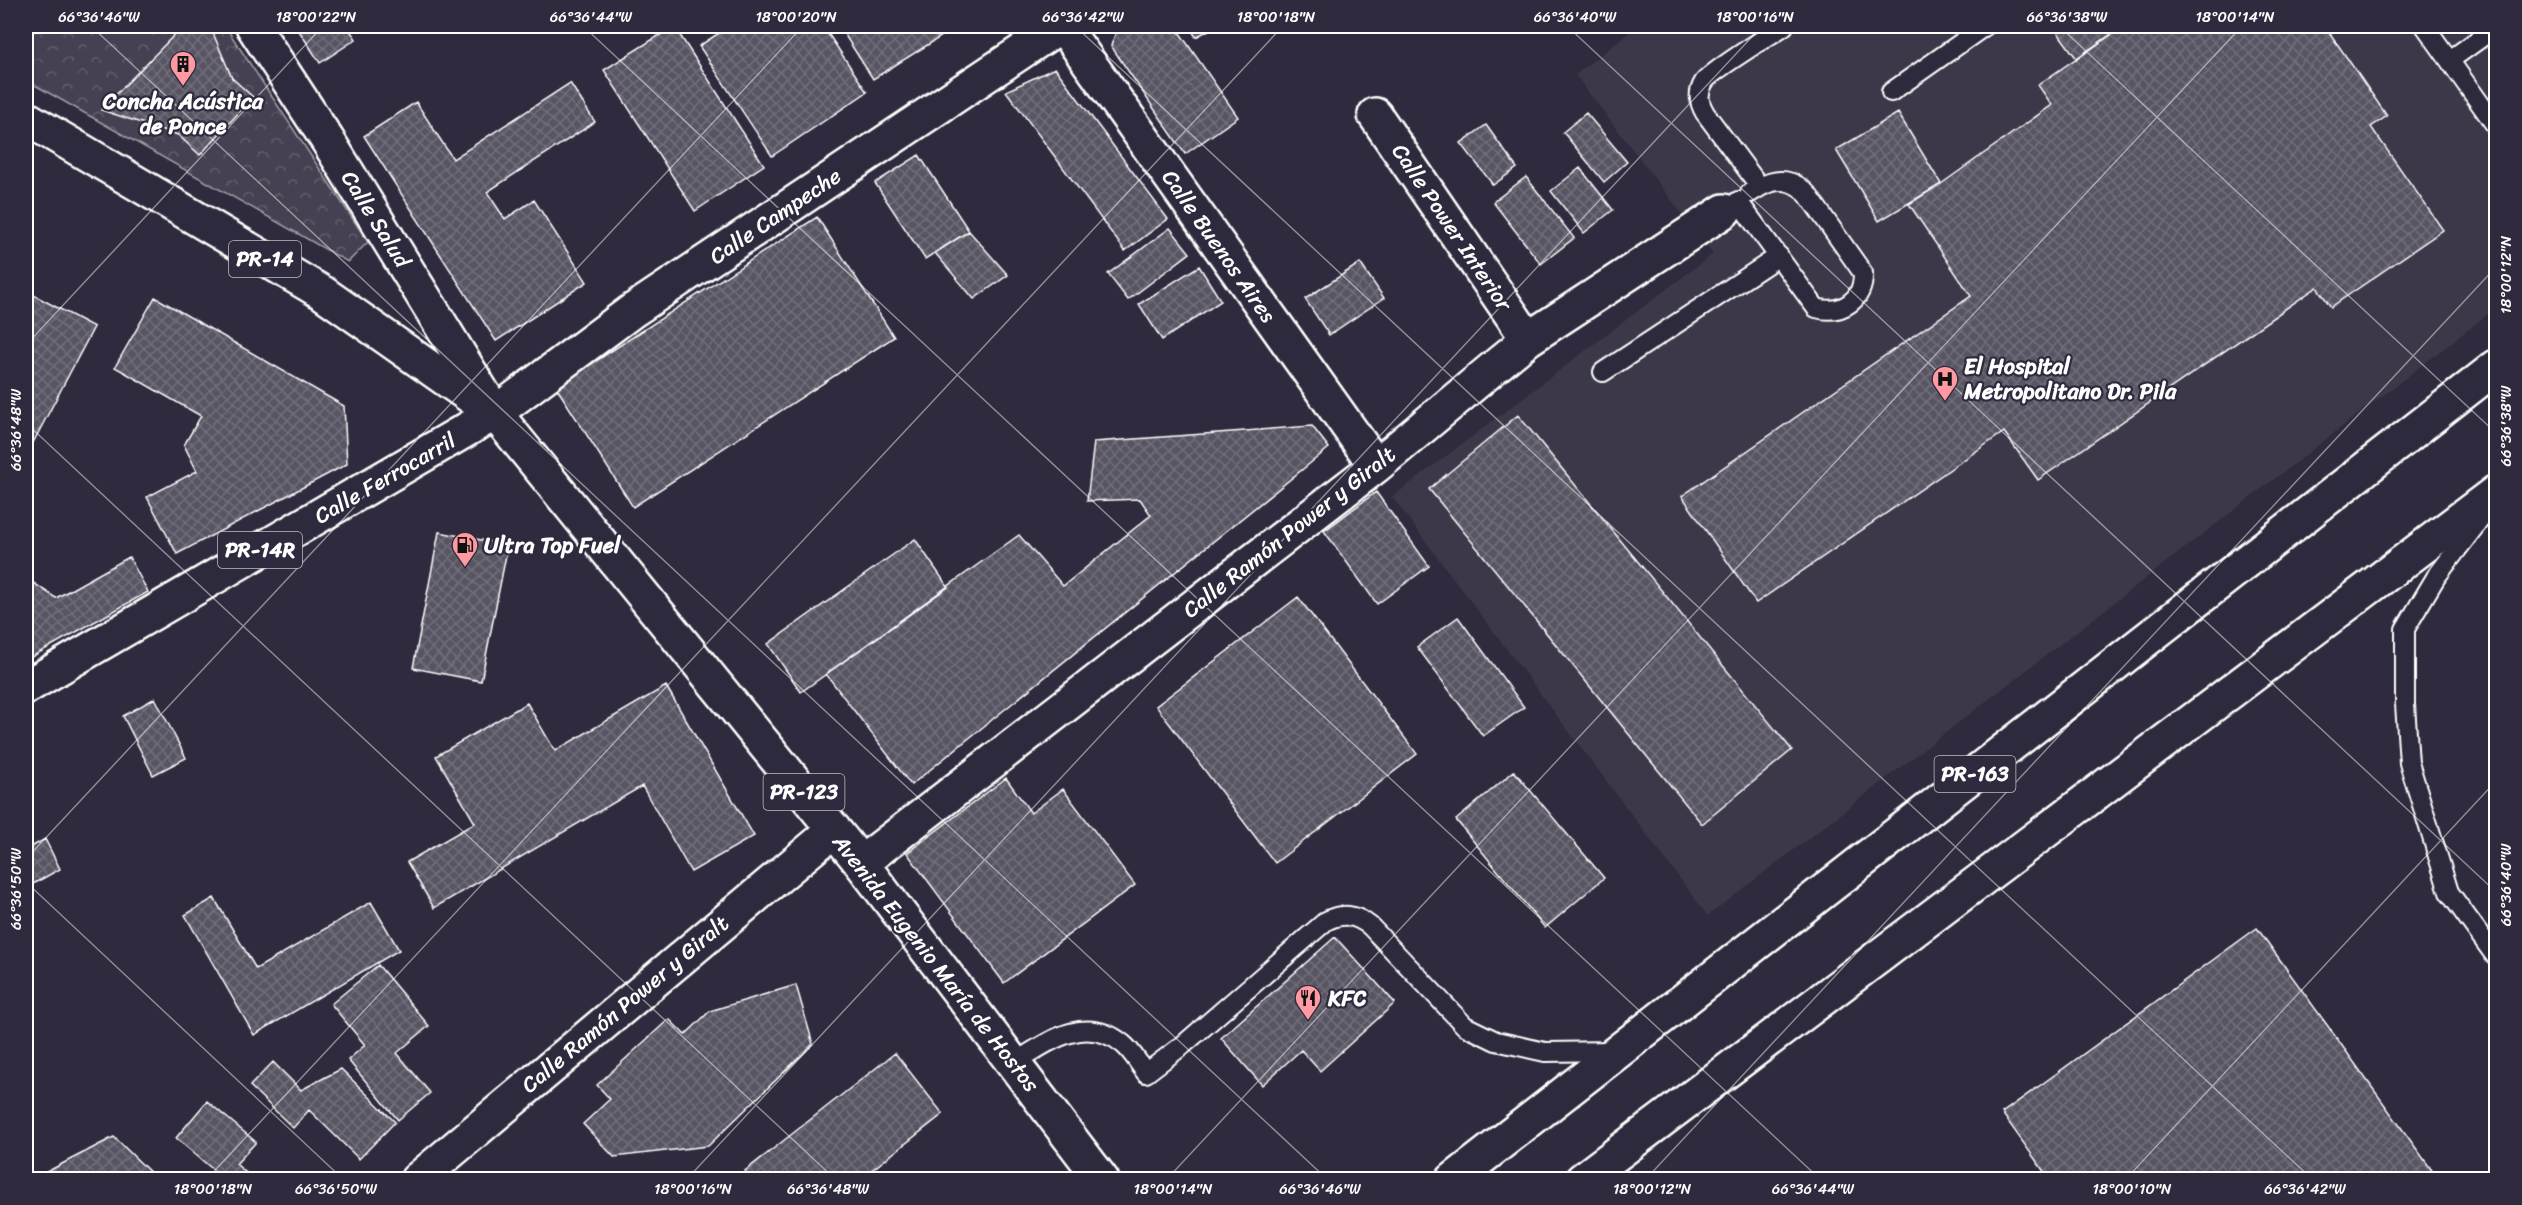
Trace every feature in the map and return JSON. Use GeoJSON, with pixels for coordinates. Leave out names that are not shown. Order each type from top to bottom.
{"type":"FeatureCollection","features":[{"type":"Feature","properties":{"kind":"main road","name":"Calle Salud"},"geometry":{"type":"LineString","coordinates":[[253,26],[328,141],[495,413]]}},
{"type":"Feature","properties":{"kind":"main road","name":"Calle Campeche"},"geometry":{"type":"LineString","coordinates":[[495,413],[632,311],[1061,26]]}},
{"type":"Feature","properties":{"kind":"main road","name":"Calle Buenos Aires"},"geometry":{"type":"LineString","coordinates":[[1061,26],[1376,466]]}},
{"type":"Feature","properties":{"kind":"main road","name":"Calle Power Interior"},"geometry":{"type":"LineString","coordinates":[[1375,115],[1528,339]]}},
{"type":"Feature","properties":{"kind":"main road","name":"PR-14"},"geometry":{"type":"LineString","coordinates":[[26,118],[323,293],[495,413]]}},
{"type":"Feature","properties":{"kind":"main road","name":"Calle Ramón Power y Giralt"},"geometry":{"type":"LineString","coordinates":[[861,863],[1376,466],[1528,339],[1731,206]]}},
{"type":"Feature","properties":{"kind":"main road","name":"PR-163"},"geometry":{"type":"LineString","coordinates":[[1452,1179],[2496,367]]}},
{"type":"Feature","properties":{"kind":"main road","name":"Calle Ferrocarril"},"geometry":{"type":"LineString","coordinates":[[26,687],[495,413]]}},
{"type":"Feature","properties":{"kind":"main road","name":"Avenida Eugenio María de Hostos"},"geometry":{"type":"LineString","coordinates":[[495,413],[861,863],[1095,1170]]}},
{"type":"Feature","properties":{"kind":"main road"},"geometry":{"type":"LineString","coordinates":[[1582,1179],[2496,492]]}},
{"type":"Feature","properties":{"kind":"main road","name":"Calle Ramón Power y Giralt"},"geometry":{"type":"LineString","coordinates":[[417,1179],[834,830]]}},
{"type":"Feature","properties":{"kind":"main road"},"geometry":{"type":"LineString","coordinates":[[1095,1170],[1128,1179]]}},
{"type":"Feature","properties":{"kind":"lane"},"geometry":{"type":"LineString","coordinates":[[1760,187],[1705,113],[1699,97],[1705,80],[1711,74],[1784,26]]}},
{"type":"Feature","properties":{"kind":"lane"},"geometry":{"type":"LineString","coordinates":[[1891,92],[1985,26]]}},
{"type":"Feature","properties":{"kind":"lane"},"geometry":{"type":"LineString","coordinates":[[2425,26],[2496,126]]}},
{"type":"Feature","properties":{"kind":"lane"},"geometry":{"type":"LineString","coordinates":[[2450,60],[2496,27]]}},
{"type":"Feature","properties":{"kind":"lane"},"geometry":{"type":"LineString","coordinates":[[1781,180],[1801,187],[1863,273],[1864,283],[1854,301],[1846,307],[1826,311],[1816,308],[1779,256],[1731,206],[1760,187],[1781,180]]}},
{"type":"Feature","properties":{"kind":"lane"},"geometry":{"type":"LineString","coordinates":[[1603,372],[1779,256]]}},
{"type":"Feature","properties":{"kind":"lane"},"geometry":{"type":"LineString","coordinates":[[2496,497],[2436,577],[2405,629],[2405,705],[2409,763],[2449,892],[2496,957]]}},
{"type":"Feature","properties":{"kind":"lane"},"geometry":{"type":"LineString","coordinates":[[1014,1063],[1061,1034],[1083,1030],[1105,1034],[1124,1044],[1146,1073],[1183,1045],[1326,921],[1344,915],[1354,916],[1370,926],[1465,1026],[1496,1041],[1545,1052],[1618,1051]]}},
{"type":"Feature","properties":{"kind":"shaded area","name":"El Hospital Metropolitano Dr. Pila"},"geometry":{"type":"Polygon","coordinates":[[[1637,26],[2496,26],[2496,308],[1708,916],[1392,497],[1713,254],[1575,75],[1637,26]]]}},
{"type":"Feature","properties":{"kind":"green space"},"geometry":{"type":"Polygon","coordinates":[[[26,26],[225,26],[368,242],[348,262],[26,80],[26,26]]]}},
{"type":"Feature","properties":{"kind":"building","name":"Concha Acústica de Ponce"},"geometry":{"type":"Polygon","coordinates":[[[183,26],[210,26],[232,78],[253,97],[200,155],[178,135],[101,110],[183,26]]]}},
{"type":"Feature","properties":{"kind":"building"},"geometry":{"type":"Polygon","coordinates":[[[296,26],[347,26],[356,39],[320,63],[296,26]]]}},
{"type":"Feature","properties":{"kind":"building"},"geometry":{"type":"Polygon","coordinates":[[[674,26],[764,165],[695,211],[604,70],[674,26]]]}},
{"type":"Feature","properties":{"kind":"building"},"geometry":{"type":"Polygon","coordinates":[[[730,26],[823,26],[867,92],[772,156],[699,46],[730,26]]]}},
{"type":"Feature","properties":{"kind":"building"},"geometry":{"type":"Polygon","coordinates":[[[839,26],[958,26],[873,79],[839,26]]]}},
{"type":"Feature","properties":{"kind":"building"},"geometry":{"type":"Polygon","coordinates":[[[1118,26],[1175,26],[1238,117],[1185,154],[1111,46],[1118,26]]]}},
{"type":"Feature","properties":{"kind":"building"},"geometry":{"type":"Polygon","coordinates":[[[1189,26],[1216,26],[1196,37],[1189,26]]]}},
{"type":"Feature","properties":{"kind":"building"},"geometry":{"type":"Polygon","coordinates":[[[2053,26],[2117,26],[2119,29],[2077,59],[2053,26]]]}},
{"type":"Feature","properties":{"kind":"building"},"geometry":{"type":"Polygon","coordinates":[[[2123,26],[2325,26],[2387,116],[2371,127],[2443,230],[2331,307],[2317,287],[2038,480],[2004,432],[1756,603],[1682,496],[1971,296],[1909,204],[2052,105],[2038,85],[2123,26]]]}},
{"type":"Feature","properties":{"kind":"building"},"geometry":{"type":"Polygon","coordinates":[[[1055,68],[1168,219],[1125,251],[1006,91],[1055,68]]]}},
{"type":"Feature","properties":{"kind":"building"},"geometry":{"type":"Polygon","coordinates":[[[570,83],[595,122],[487,192],[505,219],[534,200],[587,282],[496,341],[364,136],[416,102],[453,159],[570,83]]]}},
{"type":"Feature","properties":{"kind":"building"},"geometry":{"type":"Polygon","coordinates":[[[1586,113],[1627,162],[1604,182],[1563,132],[1586,113]]]}},
{"type":"Feature","properties":{"kind":"building"},"geometry":{"type":"Polygon","coordinates":[[[1898,113],[1941,184],[1879,221],[1836,150],[1898,113]]]}},
{"type":"Feature","properties":{"kind":"building"},"geometry":{"type":"Polygon","coordinates":[[[1486,125],[1517,168],[1493,185],[1461,143],[1486,125]]]}},
{"type":"Feature","properties":{"kind":"building"},"geometry":{"type":"Polygon","coordinates":[[[919,155],[969,231],[925,259],[875,183],[919,155]]]}},
{"type":"Feature","properties":{"kind":"building"},"geometry":{"type":"Polygon","coordinates":[[[1580,168],[1613,210],[1584,233],[1551,191],[1580,168]]]}},
{"type":"Feature","properties":{"kind":"building"},"geometry":{"type":"Polygon","coordinates":[[[1526,177],[1574,238],[1541,264],[1493,202],[1526,177]]]}},
{"type":"Feature","properties":{"kind":"building"},"geometry":{"type":"Polygon","coordinates":[[[817,217],[894,337],[633,507],[556,387],[817,217]]]}},
{"type":"Feature","properties":{"kind":"building"},"geometry":{"type":"Polygon","coordinates":[[[1170,228],[1190,253],[1128,300],[1108,274],[1170,228]]]}},
{"type":"Feature","properties":{"kind":"building"},"geometry":{"type":"Polygon","coordinates":[[[969,231],[1008,275],[974,299],[935,253],[969,231]]]}},
{"type":"Feature","properties":{"kind":"building"},"geometry":{"type":"Polygon","coordinates":[[[1360,263],[1384,298],[1329,335],[1305,299],[1360,263]]]}},
{"type":"Feature","properties":{"kind":"building"},"geometry":{"type":"Polygon","coordinates":[[[1199,266],[1221,301],[1162,340],[1139,304],[1199,266]]]}},
{"type":"Feature","properties":{"kind":"building"},"geometry":{"type":"Polygon","coordinates":[[[26,291],[94,327],[26,456],[26,291]]]}},
{"type":"Feature","properties":{"kind":"building"},"geometry":{"type":"Polygon","coordinates":[[[155,297],[344,406],[347,464],[177,554],[147,497],[197,471],[184,445],[201,416],[115,367],[155,297]]]}},
{"type":"Feature","properties":{"kind":"building"},"geometry":{"type":"Polygon","coordinates":[[[1518,415],[1792,750],[1702,824],[1429,489],[1518,415]]]}},
{"type":"Feature","properties":{"kind":"building"},"geometry":{"type":"Polygon","coordinates":[[[1312,426],[1329,448],[911,785],[826,674],[1019,535],[1063,586],[1151,515],[1140,499],[1087,501],[1094,442],[1312,426]]]}},
{"type":"Feature","properties":{"kind":"building"},"geometry":{"type":"Polygon","coordinates":[[[1376,492],[1429,566],[1377,604],[1324,531],[1376,492]]]}},
{"type":"Feature","properties":{"kind":"building"},"geometry":{"type":"Polygon","coordinates":[[[439,532],[508,545],[481,681],[413,668],[439,532]]]}},
{"type":"Feature","properties":{"kind":"building"},"geometry":{"type":"Polygon","coordinates":[[[915,539],[948,587],[801,692],[768,644],[915,539]]]}},
{"type":"Feature","properties":{"kind":"building"},"geometry":{"type":"Polygon","coordinates":[[[129,557],[148,592],[26,660],[26,578],[56,598],[129,557]]]}},
{"type":"Feature","properties":{"kind":"building"},"geometry":{"type":"Polygon","coordinates":[[[1298,597],[1417,754],[1275,863],[1156,706],[1298,597]]]}},
{"type":"Feature","properties":{"kind":"building"},"geometry":{"type":"Polygon","coordinates":[[[1458,617],[1524,707],[1483,736],[1417,647],[1458,617]]]}},
{"type":"Feature","properties":{"kind":"building"},"geometry":{"type":"Polygon","coordinates":[[[666,686],[754,836],[691,872],[642,786],[434,908],[407,862],[475,823],[436,756],[527,703],[555,751],[666,686]]]}},
{"type":"Feature","properties":{"kind":"building"},"geometry":{"type":"Polygon","coordinates":[[[155,698],[186,758],[153,775],[123,716],[155,698]]]}},
{"type":"Feature","properties":{"kind":"building"},"geometry":{"type":"Polygon","coordinates":[[[1514,771],[1604,878],[1545,928],[1456,820],[1514,771]]]}},
{"type":"Feature","properties":{"kind":"building"},"geometry":{"type":"Polygon","coordinates":[[[1006,778],[1031,813],[1063,789],[1135,885],[1004,983],[907,853],[1006,778]]]}},
{"type":"Feature","properties":{"kind":"building"},"geometry":{"type":"Polygon","coordinates":[[[45,839],[60,869],[26,888],[26,850],[45,839]]]}},
{"type":"Feature","properties":{"kind":"building"},"geometry":{"type":"Polygon","coordinates":[[[214,898],[256,969],[371,902],[399,950],[254,1035],[185,915],[214,898]]]}},
{"type":"Feature","properties":{"kind":"building"},"geometry":{"type":"Polygon","coordinates":[[[2257,928],[2439,1180],[2050,1180],[2002,1113],[2257,928]]]}},
{"type":"Feature","properties":{"kind":"building","name":"KFC"},"geometry":{"type":"Polygon","coordinates":[[[1335,937],[1395,1003],[1320,1071],[1301,1050],[1262,1085],[1221,1038],[1335,937]]]}},
{"type":"Feature","properties":{"kind":"building"},"geometry":{"type":"Polygon","coordinates":[[[378,965],[429,1026],[397,1053],[430,1093],[398,1120],[348,1060],[365,1045],[331,1004],[378,965]]]}},
{"type":"Feature","properties":{"kind":"building"},"geometry":{"type":"Polygon","coordinates":[[[796,985],[813,1044],[708,1146],[614,1157],[583,1124],[610,1099],[597,1085],[669,1019],[685,1035],[710,1011],[796,985]]]}},
{"type":"Feature","properties":{"kind":"building"},"geometry":{"type":"Polygon","coordinates":[[[895,1053],[943,1114],[859,1180],[752,1180],[745,1171],[895,1053]]]}},
{"type":"Feature","properties":{"kind":"building"},"geometry":{"type":"Polygon","coordinates":[[[273,1062],[301,1090],[341,1069],[395,1122],[359,1159],[309,1110],[293,1128],[250,1086],[273,1062]]]}},
{"type":"Feature","properties":{"kind":"building"},"geometry":{"type":"Polygon","coordinates":[[[207,1101],[256,1142],[236,1164],[254,1180],[211,1180],[217,1173],[176,1138],[207,1101]]]}},
{"type":"Feature","properties":{"kind":"building"},"geometry":{"type":"Polygon","coordinates":[[[114,1137],[158,1180],[31,1180],[114,1137]]]}},
{"type":"Feature","properties":{"kind":"place","name":"Concha Acústica de Ponce"},"geometry":{"type":"Point","coordinates":[183,87]}},
{"type":"Feature","properties":{"kind":"place","name":"El Hospital Metropolitano Dr. Pila"},"geometry":{"type":"Point","coordinates":[1945,402]}},
{"type":"Feature","properties":{"kind":"place","name":"Ultra Top Fuel"},"geometry":{"type":"Point","coordinates":[465,568]}},
{"type":"Feature","properties":{"kind":"place","name":"KFC"},"geometry":{"type":"Point","coordinates":[1308,1021]}}]}
